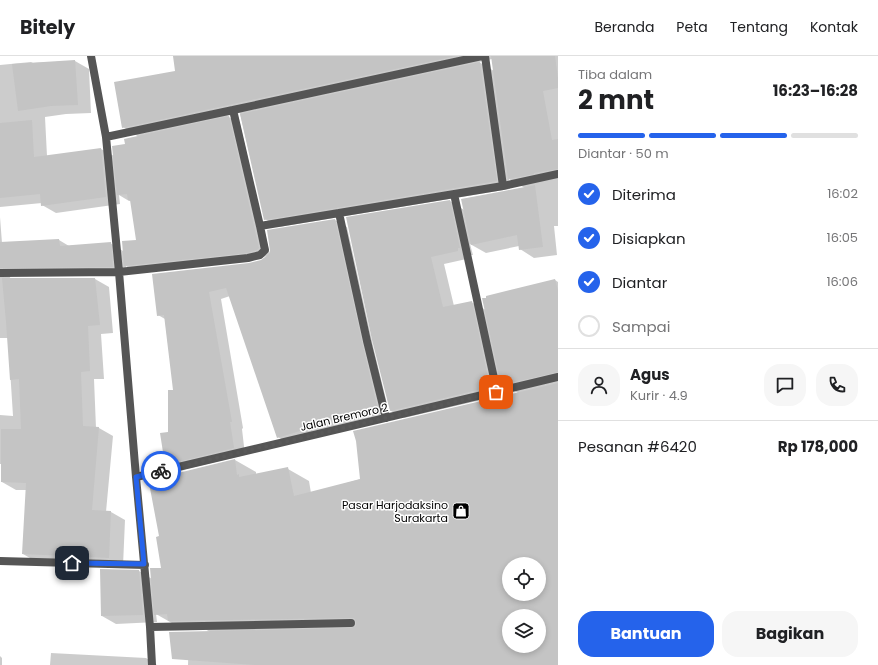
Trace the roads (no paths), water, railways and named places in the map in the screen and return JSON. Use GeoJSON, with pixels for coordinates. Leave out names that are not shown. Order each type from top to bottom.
{"type":"FeatureCollection","features":[{"type":"Feature","properties":{"kind":"street"},"geometry":{"type":"LineString","coordinates":[[91,56],[106,137],[150,627],[152,665]]}},
{"type":"Feature","properties":{"kind":"street"},"geometry":{"type":"LineString","coordinates":[[106,137],[482,56]]}},
{"type":"Feature","properties":{"kind":"street"},"geometry":{"type":"LineString","coordinates":[[485,56],[503,186]]}},
{"type":"Feature","properties":{"kind":"street"},"geometry":{"type":"LineString","coordinates":[[0,273],[119,272],[248,258],[260,255],[265,250],[233,110]]}},
{"type":"Feature","properties":{"kind":"street"},"geometry":{"type":"LineString","coordinates":[[260,226],[503,186],[558,174]]}},
{"type":"Feature","properties":{"kind":"street"},"geometry":{"type":"LineString","coordinates":[[454,194],[496,392]]}},
{"type":"Feature","properties":{"kind":"street"},"geometry":{"type":"LineString","coordinates":[[339,213],[367,341],[386,418]]}},
{"type":"Feature","properties":{"kind":"street","name":"Jalan Bremoro 2"},"geometry":{"type":"LineString","coordinates":[[136,477],[558,377]]}},
{"type":"Feature","properties":{"kind":"street"},"geometry":{"type":"LineString","coordinates":[[0,561],[144,564]]}},
{"type":"Feature","properties":{"kind":"street"},"geometry":{"type":"LineString","coordinates":[[150,627],[351,623]]}},
{"type":"Feature","properties":{"kind":"place","name":"Pasar Harjodaksino Surakarta"},"geometry":{"type":"Point","coordinates":[461,511]}}]}
